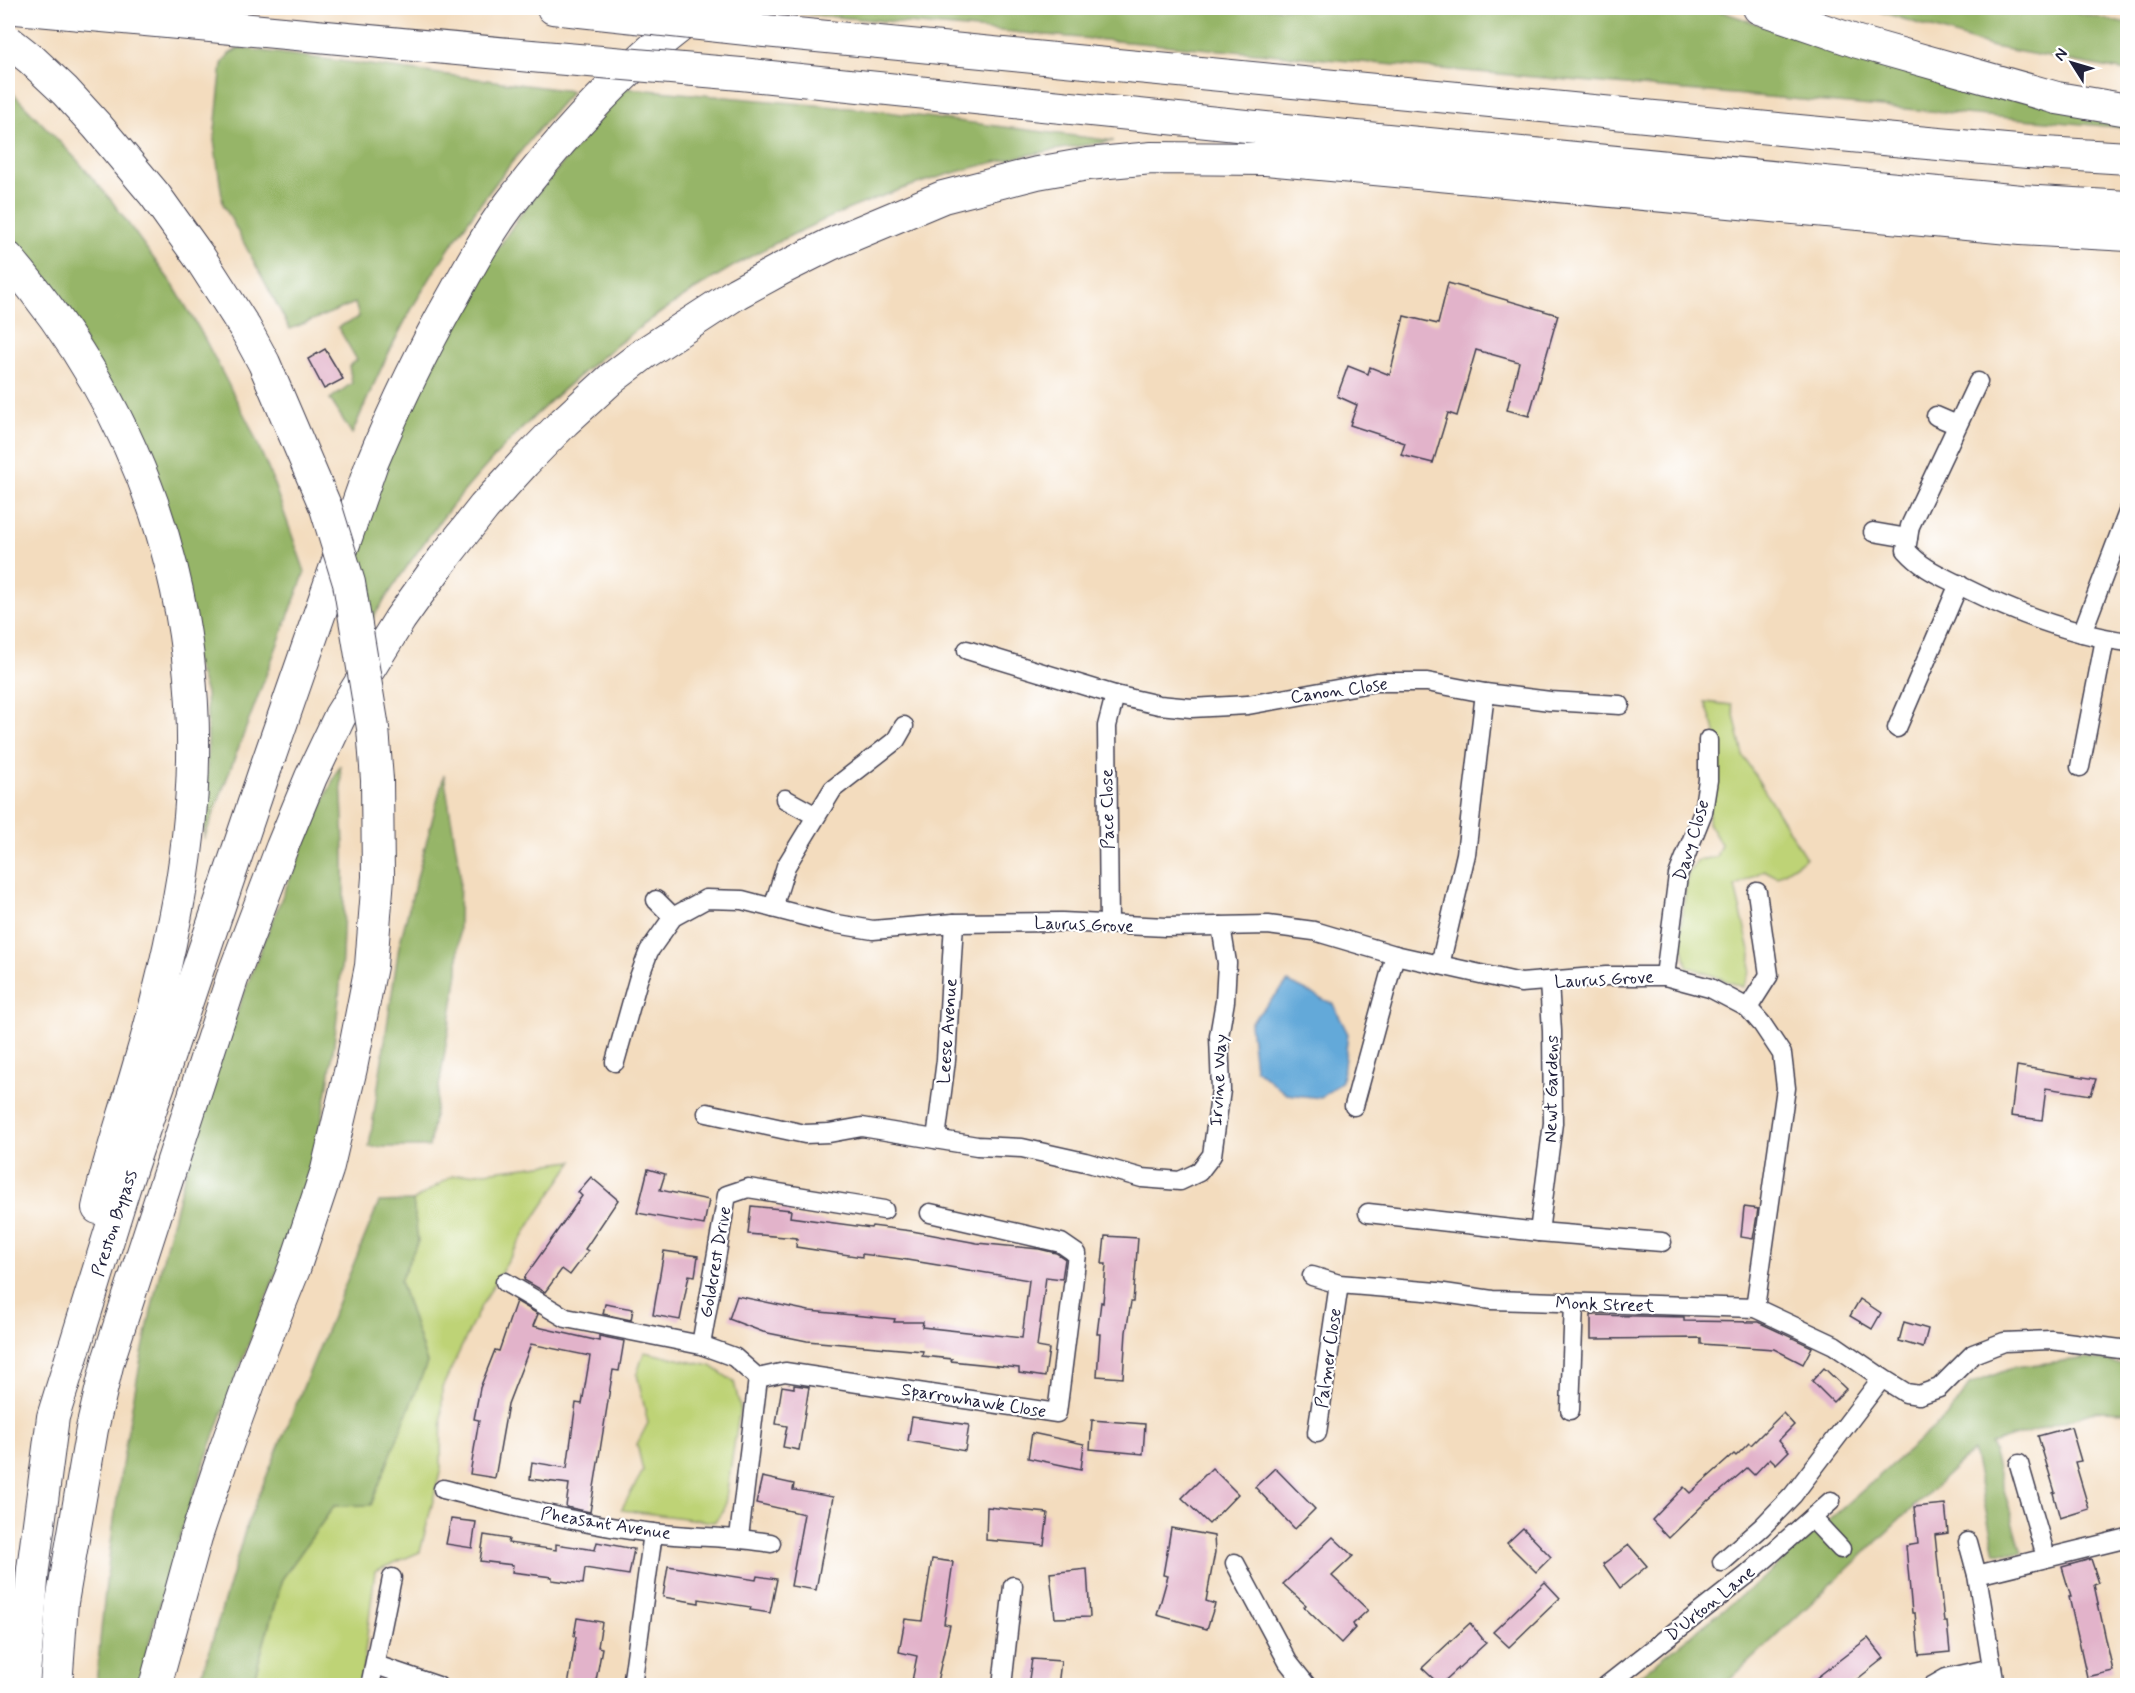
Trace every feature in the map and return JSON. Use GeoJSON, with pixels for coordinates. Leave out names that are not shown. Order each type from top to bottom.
{"type":"FeatureCollection","features":[{"type":"Feature","properties":{"kind":"highway"},"geometry":{"type":"LineString","coordinates":[[16,8],[741,74],[1329,135],[2021,201],[2127,207]]}},
{"type":"Feature","properties":{"kind":"highway","name":"Preston Bypass"},"geometry":{"type":"LineString","coordinates":[[23,1686],[33,1569],[53,1417],[124,1188],[264,773],[376,452],[425,346],[471,265],[508,207],[605,94],[651,50],[704,8]]}},
{"type":"Feature","properties":{"kind":"highway"},"geometry":{"type":"LineString","coordinates":[[1759,8],[1858,42],[2057,98],[2127,110]]}},
{"type":"Feature","properties":{"kind":"highway"},"geometry":{"type":"LineString","coordinates":[[566,9],[765,31],[1905,141],[2127,158]]}},
{"type":"Feature","properties":{"kind":"highway"},"geometry":{"type":"LineString","coordinates":[[8,41],[65,91],[155,195],[200,258],[245,328],[264,363],[326,508],[349,583],[373,728],[377,780],[378,877],[371,966],[351,1068],[327,1170],[294,1269],[257,1361],[224,1453],[196,1537],[155,1686]]}},
{"type":"Feature","properties":{"kind":"highway"},"geometry":{"type":"LineString","coordinates":[[1935,63],[2127,95]]}},
{"type":"Feature","properties":{"kind":"highway","name":"Preston Bypass"},"geometry":{"type":"LineString","coordinates":[[92,1429],[108,1361],[232,979],[282,847],[311,777],[340,716],[400,619],[484,507],[564,422],[611,379],[645,352],[737,293],[831,244],[943,197],[1037,173],[1088,164],[1152,158],[1266,159],[1440,173],[2020,229],[2127,234]]}},
{"type":"Feature","properties":{"kind":"highway"},"geometry":{"type":"LineString","coordinates":[[8,258],[42,299],[69,338],[94,377],[127,440],[154,507],[182,606],[193,704],[192,807],[175,918],[138,1068],[105,1178],[53,1417]]}},
{"type":"Feature","properties":{"kind":"highway"},"geometry":{"type":"LineString","coordinates":[[56,1686],[62,1602],[92,1429]]}},
{"type":"Feature","properties":{"kind":"highway"},"geometry":{"type":"LineString","coordinates":[[75,1686],[92,1429]]}},
{"type":"Feature","properties":{"kind":"street"},"geometry":{"type":"LineString","coordinates":[[1978,382],[1910,526],[1906,550],[1920,565],[2036,620],[2105,639],[2127,642]]}},
{"type":"Feature","properties":{"kind":"street"},"geometry":{"type":"LineString","coordinates":[[1936,416],[1958,425]]}},
{"type":"Feature","properties":{"kind":"street"},"geometry":{"type":"LineString","coordinates":[[2082,633],[2127,512]]}},
{"type":"Feature","properties":{"kind":"street"},"geometry":{"type":"LineString","coordinates":[[1873,532],[1908,538]]}},
{"type":"Feature","properties":{"kind":"street"},"geometry":{"type":"LineString","coordinates":[[1897,728],[1959,584]]}},
{"type":"Feature","properties":{"kind":"street"},"geometry":{"type":"LineString","coordinates":[[2079,767],[2105,639]]}},
{"type":"Feature","properties":{"kind":"street"},"geometry":{"type":"LineString","coordinates":[[967,650],[1115,695]]}},
{"type":"Feature","properties":{"kind":"street","name":"Canon Close"},"geometry":{"type":"LineString","coordinates":[[1115,695],[1159,705],[1191,708],[1248,705],[1376,682],[1427,682],[1485,693],[1550,701],[1620,705]]}},
{"type":"Feature","properties":{"kind":"street"},"geometry":{"type":"LineString","coordinates":[[1440,965],[1466,854],[1485,693]]}},
{"type":"Feature","properties":{"kind":"street","name":"Pace Close"},"geometry":{"type":"LineString","coordinates":[[1109,924],[1107,726],[1115,695]]}},
{"type":"Feature","properties":{"kind":"street"},"geometry":{"type":"LineString","coordinates":[[773,908],[786,866],[833,789],[896,740],[904,726]]}},
{"type":"Feature","properties":{"kind":"street","name":"Davy Close"},"geometry":{"type":"LineString","coordinates":[[1665,976],[1678,875],[1703,812],[1708,780],[1708,740]]}},
{"type":"Feature","properties":{"kind":"street"},"geometry":{"type":"LineString","coordinates":[[785,800],[816,816]]}},
{"type":"Feature","properties":{"kind":"street"},"geometry":{"type":"LineString","coordinates":[[1748,1008],[1769,975],[1757,892]]}},
{"type":"Feature","properties":{"kind":"street","name":"Laurus Grove"},"geometry":{"type":"LineString","coordinates":[[615,1062],[638,980],[649,951],[674,917],[706,899],[742,900],[831,923],[873,930],[954,923],[1109,924],[1166,927],[1268,925],[1314,931],[1395,955],[1521,983],[1606,976],[1665,976],[1710,988],[1748,1008],[1782,1054],[1786,1088],[1755,1308]]}},
{"type":"Feature","properties":{"kind":"street"},"geometry":{"type":"LineString","coordinates":[[656,900],[674,917]]}},
{"type":"Feature","properties":{"kind":"street","name":"Leese Avenue"},"geometry":{"type":"LineString","coordinates":[[936,1138],[946,1060],[954,923]]}},
{"type":"Feature","properties":{"kind":"street","name":"Irvine Way"},"geometry":{"type":"LineString","coordinates":[[936,1138],[977,1146],[1022,1148],[1142,1178],[1180,1181],[1199,1172],[1212,1155],[1221,1090],[1219,1036],[1225,1001],[1227,963],[1221,926]]}},
{"type":"Feature","properties":{"kind":"street"},"geometry":{"type":"LineString","coordinates":[[1354,1106],[1395,955]]}},
{"type":"Feature","properties":{"kind":"street","name":"Newt Gardens"},"geometry":{"type":"LineString","coordinates":[[1539,1232],[1553,1123],[1549,982]]}},
{"type":"Feature","properties":{"kind":"street"},"geometry":{"type":"LineString","coordinates":[[707,1113],[805,1134],[829,1133],[862,1127],[936,1138]]}},
{"type":"Feature","properties":{"kind":"street","name":"Goldcrest Drive"},"geometry":{"type":"LineString","coordinates":[[701,1345],[727,1196],[748,1188],[884,1210]]}},
{"type":"Feature","properties":{"kind":"street","name":"Sparrowhawk Close"},"geometry":{"type":"LineString","coordinates":[[758,1378],[785,1372],[1057,1413],[1077,1254],[1061,1243],[930,1213]]}},
{"type":"Feature","properties":{"kind":"street"},"geometry":{"type":"LineString","coordinates":[[1368,1213],[1539,1232],[1662,1242]]}},
{"type":"Feature","properties":{"kind":"street","name":"Monk Street"},"geometry":{"type":"LineString","coordinates":[[1312,1276],[1339,1284],[1437,1292],[1492,1300],[1755,1308],[1834,1345],[1906,1393],[1920,1395],[1939,1388],[1973,1354],[2004,1342],[2051,1340],[2127,1350]]}},
{"type":"Feature","properties":{"kind":"street"},"geometry":{"type":"LineString","coordinates":[[506,1282],[566,1318],[701,1345],[734,1357],[758,1378],[739,1537]]}},
{"type":"Feature","properties":{"kind":"street","name":"Palmer Close"},"geometry":{"type":"LineString","coordinates":[[1317,1433],[1339,1284]]}},
{"type":"Feature","properties":{"kind":"street"},"geometry":{"type":"LineString","coordinates":[[1570,1410],[1574,1303]]}},
{"type":"Feature","properties":{"kind":"street"},"geometry":{"type":"LineString","coordinates":[[1722,1562],[1762,1527],[1792,1495],[1882,1378]]}},
{"type":"Feature","properties":{"kind":"street"},"geometry":{"type":"LineString","coordinates":[[2019,1464],[2046,1557]]}},
{"type":"Feature","properties":{"kind":"street","name":"Pheasant Avenue"},"geometry":{"type":"LineString","coordinates":[[443,1488],[546,1515],[653,1533],[739,1537],[771,1543]]}},
{"type":"Feature","properties":{"kind":"street","name":"D'Urton Lane"},"geometry":{"type":"LineString","coordinates":[[1606,1686],[1747,1575],[1831,1501]]}},
{"type":"Feature","properties":{"kind":"street"},"geometry":{"type":"LineString","coordinates":[[1812,1518],[1841,1549]]}},
{"type":"Feature","properties":{"kind":"street"},"geometry":{"type":"LineString","coordinates":[[632,1686],[653,1533]]}},
{"type":"Feature","properties":{"kind":"street"},"geometry":{"type":"LineString","coordinates":[[1977,1575],[2127,1538]]}},
{"type":"Feature","properties":{"kind":"street"},"geometry":{"type":"LineString","coordinates":[[1932,1686],[1946,1678],[1993,1677],[1977,1575],[1968,1542]]}},
{"type":"Feature","properties":{"kind":"street"},"geometry":{"type":"LineString","coordinates":[[1235,1563],[1288,1662],[1307,1686]]}},
{"type":"Feature","properties":{"kind":"street"},"geometry":{"type":"LineString","coordinates":[[370,1686],[392,1578]]}},
{"type":"Feature","properties":{"kind":"street"},"geometry":{"type":"LineString","coordinates":[[1002,1686],[1013,1586]]}},
{"type":"Feature","properties":{"kind":"street"},"geometry":{"type":"LineString","coordinates":[[376,1665],[438,1686]]}},
{"type":"Feature","properties":{"kind":"green space"},"geometry":{"type":"Polygon","coordinates":[[[733,8],[1711,8],[1829,48],[2127,123],[2127,128],[733,8]]]}},
{"type":"Feature","properties":{"kind":"green space"},"geometry":{"type":"Polygon","coordinates":[[[1868,8],[2056,8],[2127,24],[2127,71],[1993,47],[1868,8]]]}},
{"type":"Feature","properties":{"kind":"green space"},"geometry":{"type":"Polygon","coordinates":[[[239,48],[572,91],[488,193],[432,274],[390,351],[352,434],[330,399],[352,383],[349,366],[357,360],[338,327],[359,317],[355,303],[290,329],[223,204],[214,140],[222,64],[229,54],[239,48]]]}},
{"type":"Feature","properties":{"kind":"green space"},"geometry":{"type":"Polygon","coordinates":[[[8,88],[77,160],[111,200],[173,285],[200,330],[249,424],[270,473],[305,572],[204,839],[208,742],[206,693],[79,327],[51,287],[8,235],[8,88]]]}},
{"type":"Feature","properties":{"kind":"green space"},"geometry":{"type":"Polygon","coordinates":[[[625,88],[871,110],[1114,141],[998,161],[889,194],[820,222],[753,255],[689,293],[628,336],[571,383],[516,434],[440,521],[369,624],[352,556],[389,452],[462,303],[522,212],[625,88]]]}},
{"type":"Feature","properties":{"kind":"green space"},"geometry":{"type":"Polygon","coordinates":[[[1705,702],[1732,705],[1743,756],[1806,858],[1777,877],[1764,870],[1735,887],[1751,954],[1750,971],[1743,987],[1687,966],[1680,934],[1688,873],[1698,860],[1716,857],[1721,844],[1708,823],[1718,738],[1705,702]]]}},
{"type":"Feature","properties":{"kind":"green space"},"geometry":{"type":"Polygon","coordinates":[[[340,765],[344,880],[340,994],[324,1107],[312,1163],[291,1236],[193,1496],[138,1685],[96,1686],[122,1463],[150,1317],[186,1172],[236,1014],[285,889],[340,765]]]}},
{"type":"Feature","properties":{"kind":"green space"},"geometry":{"type":"Polygon","coordinates":[[[444,775],[460,872],[458,973],[429,1147],[369,1147],[399,946],[444,775]]]}},
{"type":"Feature","properties":{"kind":"green space"},"geometry":{"type":"Polygon","coordinates":[[[573,1161],[531,1223],[481,1306],[442,1388],[441,1469],[420,1552],[375,1571],[361,1685],[252,1686],[282,1579],[334,1506],[427,1363],[400,1281],[418,1241],[413,1201],[452,1176],[573,1161]]]}},
{"type":"Feature","properties":{"kind":"green space"},"geometry":{"type":"Polygon","coordinates":[[[413,1201],[418,1241],[400,1281],[427,1363],[371,1505],[334,1506],[282,1579],[252,1685],[199,1685],[247,1524],[379,1202],[413,1201]]]}},
{"type":"Feature","properties":{"kind":"green space"},"geometry":{"type":"Polygon","coordinates":[[[644,1352],[711,1366],[734,1382],[740,1407],[724,1510],[714,1522],[621,1510],[643,1471],[637,1444],[648,1423],[637,1374],[644,1352]]]}},
{"type":"Feature","properties":{"kind":"green space"},"geometry":{"type":"Polygon","coordinates":[[[2089,1358],[2127,1365],[2127,1412],[2097,1411],[1991,1444],[2022,1553],[1995,1552],[1973,1451],[1724,1685],[1627,1686],[1767,1575],[1948,1415],[1969,1385],[2014,1367],[2089,1358]]]}},
{"type":"Feature","properties":{"kind":"water"},"geometry":{"type":"Polygon","coordinates":[[[1288,982],[1333,1004],[1348,1034],[1342,1081],[1321,1098],[1286,1094],[1255,1068],[1250,1023],[1288,982]]]}},
{"type":"Feature","properties":{"kind":"building"},"geometry":{"type":"Polygon","coordinates":[[[1448,283],[1558,315],[1529,416],[1507,410],[1519,362],[1476,350],[1457,416],[1448,413],[1433,463],[1401,455],[1405,443],[1350,425],[1357,405],[1337,396],[1348,366],[1368,374],[1370,367],[1390,375],[1404,316],[1438,324],[1448,283]]]}},
{"type":"Feature","properties":{"kind":"building"},"geometry":{"type":"Polygon","coordinates":[[[325,349],[343,379],[324,389],[308,359],[325,349]]]}},
{"type":"Feature","properties":{"kind":"building"},"geometry":{"type":"Polygon","coordinates":[[[2017,1066],[2096,1079],[2091,1095],[2046,1088],[2042,1120],[2011,1116],[2017,1066]]]}},
{"type":"Feature","properties":{"kind":"building"},"geometry":{"type":"Polygon","coordinates":[[[648,1169],[665,1174],[660,1190],[709,1200],[704,1225],[637,1213],[648,1169]]]}},
{"type":"Feature","properties":{"kind":"building"},"geometry":{"type":"Polygon","coordinates":[[[591,1177],[618,1200],[585,1249],[588,1251],[570,1275],[562,1269],[545,1292],[524,1280],[526,1275],[582,1196],[578,1192],[591,1177]]]}},
{"type":"Feature","properties":{"kind":"building"},"geometry":{"type":"Polygon","coordinates":[[[751,1206],[791,1210],[790,1217],[912,1231],[977,1243],[1039,1249],[1056,1253],[1065,1259],[1062,1279],[1046,1277],[1037,1347],[1049,1349],[1045,1377],[1019,1373],[1019,1368],[922,1356],[923,1351],[807,1341],[763,1332],[729,1319],[737,1296],[809,1311],[895,1319],[894,1322],[923,1322],[922,1327],[1022,1338],[1029,1280],[901,1259],[862,1254],[862,1257],[796,1247],[797,1238],[748,1234],[751,1206]]]}},
{"type":"Feature","properties":{"kind":"building"},"geometry":{"type":"Polygon","coordinates":[[[1744,1207],[1758,1209],[1753,1239],[1741,1237],[1744,1207]]]}},
{"type":"Feature","properties":{"kind":"building"},"geometry":{"type":"Polygon","coordinates":[[[1105,1236],[1138,1238],[1133,1302],[1131,1302],[1126,1332],[1123,1378],[1097,1376],[1100,1334],[1097,1334],[1101,1302],[1103,1303],[1106,1264],[1102,1264],[1105,1236]]]}},
{"type":"Feature","properties":{"kind":"building"},"geometry":{"type":"Polygon","coordinates":[[[664,1251],[698,1256],[695,1276],[689,1275],[680,1320],[653,1315],[664,1251]]]}},
{"type":"Feature","properties":{"kind":"building"},"geometry":{"type":"Polygon","coordinates":[[[1860,1299],[1881,1313],[1872,1329],[1850,1316],[1860,1299]]]}},
{"type":"Feature","properties":{"kind":"building"},"geometry":{"type":"Polygon","coordinates":[[[516,1301],[538,1314],[533,1326],[599,1341],[599,1336],[624,1341],[619,1371],[613,1370],[590,1512],[566,1507],[569,1484],[530,1479],[532,1462],[567,1468],[576,1403],[582,1404],[590,1356],[531,1344],[508,1404],[495,1478],[470,1474],[479,1420],[474,1419],[480,1388],[495,1350],[499,1351],[516,1301]]]}},
{"type":"Feature","properties":{"kind":"building"},"geometry":{"type":"Polygon","coordinates":[[[605,1304],[633,1309],[631,1320],[603,1314],[605,1304]]]}},
{"type":"Feature","properties":{"kind":"building"},"geometry":{"type":"Polygon","coordinates":[[[1591,1315],[1684,1317],[1684,1321],[1758,1322],[1812,1347],[1803,1364],[1774,1349],[1701,1344],[1701,1338],[1591,1339],[1591,1315]]]}},
{"type":"Feature","properties":{"kind":"building"},"geometry":{"type":"Polygon","coordinates":[[[1904,1322],[1928,1329],[1923,1348],[1899,1341],[1904,1322]]]}},
{"type":"Feature","properties":{"kind":"building"},"geometry":{"type":"Polygon","coordinates":[[[1824,1368],[1846,1389],[1833,1402],[1812,1381],[1824,1368]]]}},
{"type":"Feature","properties":{"kind":"building"},"geometry":{"type":"Polygon","coordinates":[[[794,1385],[809,1387],[799,1450],[783,1447],[787,1426],[776,1424],[782,1386],[794,1388],[794,1385]]]}},
{"type":"Feature","properties":{"kind":"building"},"geometry":{"type":"Polygon","coordinates":[[[1783,1413],[1794,1425],[1779,1440],[1789,1451],[1776,1464],[1770,1458],[1754,1475],[1747,1468],[1708,1500],[1669,1538],[1652,1520],[1684,1487],[1690,1493],[1734,1454],[1736,1456],[1749,1443],[1751,1445],[1783,1413]]]}},
{"type":"Feature","properties":{"kind":"building"},"geometry":{"type":"Polygon","coordinates":[[[912,1417],[969,1425],[965,1451],[908,1441],[912,1417]]]}},
{"type":"Feature","properties":{"kind":"building"},"geometry":{"type":"Polygon","coordinates":[[[1092,1420],[1145,1424],[1143,1454],[1090,1449],[1092,1420]]]}},
{"type":"Feature","properties":{"kind":"building"},"geometry":{"type":"Polygon","coordinates":[[[2071,1427],[2081,1461],[2075,1462],[2089,1509],[2060,1518],[2053,1493],[2055,1492],[2038,1436],[2071,1427]]]}},
{"type":"Feature","properties":{"kind":"building"},"geometry":{"type":"Polygon","coordinates":[[[1032,1433],[1084,1444],[1081,1469],[1028,1458],[1032,1433]]]}},
{"type":"Feature","properties":{"kind":"building"},"geometry":{"type":"Polygon","coordinates":[[[1212,1468],[1238,1494],[1209,1524],[1182,1498],[1212,1468]]]}},
{"type":"Feature","properties":{"kind":"building"},"geometry":{"type":"Polygon","coordinates":[[[1275,1468],[1315,1509],[1295,1529],[1255,1487],[1275,1468]]]}},
{"type":"Feature","properties":{"kind":"building"},"geometry":{"type":"Polygon","coordinates":[[[762,1477],[794,1484],[793,1490],[833,1497],[816,1590],[791,1586],[804,1514],[756,1503],[762,1477]]]}},
{"type":"Feature","properties":{"kind":"building"},"geometry":{"type":"Polygon","coordinates":[[[1945,1504],[1948,1533],[1935,1535],[1944,1622],[1947,1622],[1950,1652],[1919,1655],[1915,1613],[1912,1613],[1906,1546],[1918,1544],[1914,1507],[1945,1504]]]}},
{"type":"Feature","properties":{"kind":"building"},"geometry":{"type":"Polygon","coordinates":[[[987,1507],[1048,1513],[1044,1545],[986,1540],[987,1507]]]}},
{"type":"Feature","properties":{"kind":"building"},"geometry":{"type":"Polygon","coordinates":[[[451,1519],[476,1522],[472,1548],[446,1544],[451,1519]]]}},
{"type":"Feature","properties":{"kind":"building"},"geometry":{"type":"Polygon","coordinates":[[[1171,1528],[1214,1536],[1215,1552],[1206,1601],[1215,1604],[1207,1629],[1157,1615],[1168,1576],[1163,1575],[1171,1528]]]}},
{"type":"Feature","properties":{"kind":"building"},"geometry":{"type":"Polygon","coordinates":[[[1523,1528],[1551,1557],[1536,1572],[1507,1543],[1523,1528]]]}},
{"type":"Feature","properties":{"kind":"building"},"geometry":{"type":"Polygon","coordinates":[[[484,1535],[509,1539],[508,1543],[556,1550],[556,1544],[595,1550],[597,1542],[634,1549],[629,1575],[585,1568],[583,1584],[512,1572],[513,1565],[480,1561],[484,1535]]]}},
{"type":"Feature","properties":{"kind":"building"},"geometry":{"type":"Polygon","coordinates":[[[1333,1537],[1353,1556],[1332,1576],[1368,1610],[1353,1624],[1355,1628],[1341,1643],[1283,1584],[1333,1537]]]}},
{"type":"Feature","properties":{"kind":"building"},"geometry":{"type":"Polygon","coordinates":[[[1629,1545],[1647,1566],[1620,1588],[1603,1564],[1629,1545]]]}},
{"type":"Feature","properties":{"kind":"building"},"geometry":{"type":"Polygon","coordinates":[[[932,1559],[953,1562],[944,1624],[950,1625],[936,1686],[911,1686],[917,1656],[899,1652],[905,1619],[922,1621],[932,1559]]]}},
{"type":"Feature","properties":{"kind":"building"},"geometry":{"type":"Polygon","coordinates":[[[2091,1559],[2099,1583],[2094,1585],[2113,1671],[2087,1677],[2069,1597],[2071,1597],[2062,1567],[2091,1559]]]}},
{"type":"Feature","properties":{"kind":"building"},"geometry":{"type":"Polygon","coordinates":[[[668,1566],[756,1580],[757,1576],[777,1579],[770,1613],[750,1610],[751,1607],[699,1599],[699,1603],[663,1597],[668,1566]]]}},
{"type":"Feature","properties":{"kind":"building"},"geometry":{"type":"Polygon","coordinates":[[[1087,1569],[1090,1617],[1055,1618],[1050,1573],[1087,1569]]]}},
{"type":"Feature","properties":{"kind":"building"},"geometry":{"type":"Polygon","coordinates":[[[1545,1582],[1560,1598],[1509,1647],[1493,1632],[1545,1582]]]}},
{"type":"Feature","properties":{"kind":"building"},"geometry":{"type":"Polygon","coordinates":[[[577,1618],[602,1622],[598,1647],[602,1648],[595,1686],[568,1686],[577,1618]]]}},
{"type":"Feature","properties":{"kind":"building"},"geometry":{"type":"Polygon","coordinates":[[[1470,1623],[1486,1643],[1440,1685],[1422,1668],[1470,1623]]]}},
{"type":"Feature","properties":{"kind":"building"},"geometry":{"type":"Polygon","coordinates":[[[1868,1638],[1884,1658],[1860,1677],[1848,1686],[1806,1686],[1868,1638]]]}},
{"type":"Feature","properties":{"kind":"building"},"geometry":{"type":"Polygon","coordinates":[[[1032,1659],[1061,1661],[1058,1686],[1028,1686],[1032,1659]]]}}]}
